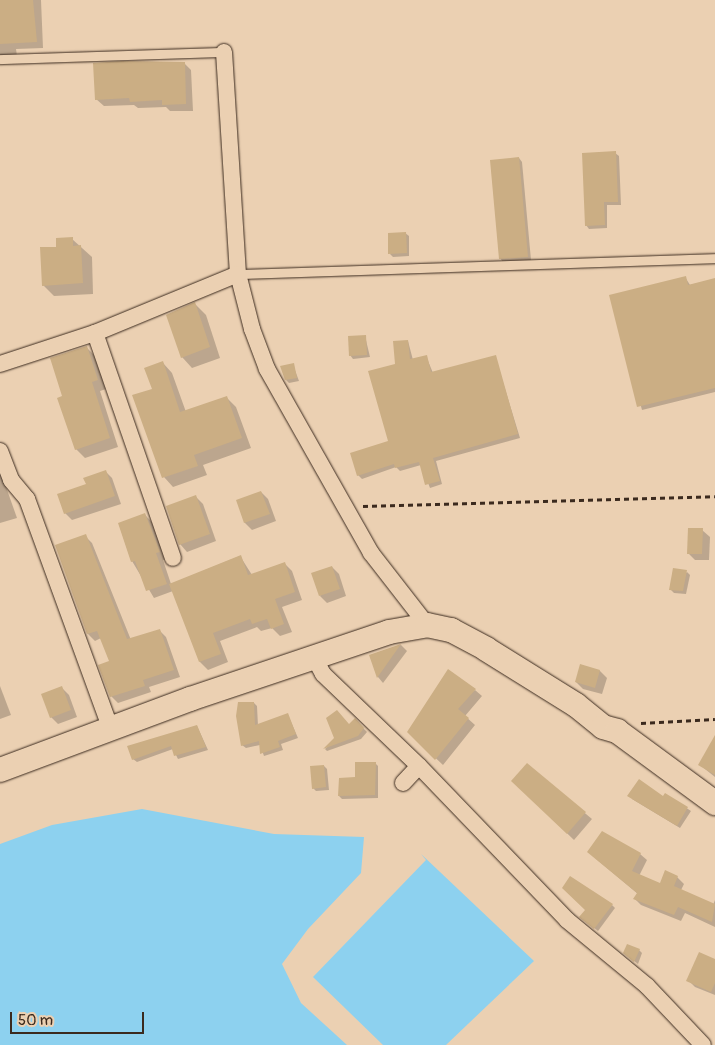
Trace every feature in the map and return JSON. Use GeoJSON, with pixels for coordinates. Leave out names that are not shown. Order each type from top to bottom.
{"type":"FeatureCollection","features":[{"type":"Feature","properties":{"kind":"street"},"geometry":{"type":"LineString","coordinates":[[224,52],[238,274],[268,369],[370,553],[427,625]]}},
{"type":"Feature","properties":{"kind":"street"},"geometry":{"type":"LineString","coordinates":[[0,364],[94,333],[238,274]]}},
{"type":"Feature","properties":{"kind":"street"},"geometry":{"type":"LineString","coordinates":[[94,333],[173,558]]}},
{"type":"Feature","properties":{"kind":"street"},"geometry":{"type":"LineString","coordinates":[[0,451],[11,480],[27,499],[110,728]]}},
{"type":"Feature","properties":{"kind":"street"},"geometry":{"type":"LineString","coordinates":[[0,770],[110,728],[314,657],[403,628],[427,625],[465,636],[576,705],[603,727],[617,731],[715,803]]}},
{"type":"Feature","properties":{"kind":"street"},"geometry":{"type":"LineString","coordinates":[[314,657],[323,674],[419,766],[568,920],[647,986],[703,1045]]}},
{"type":"Feature","properties":{"kind":"street"},"geometry":{"type":"LineString","coordinates":[[403,783],[419,766]]}},
{"type":"Feature","properties":{"kind":"lane"},"geometry":{"type":"LineString","coordinates":[[0,59],[224,52]]}},
{"type":"Feature","properties":{"kind":"lane"},"geometry":{"type":"LineString","coordinates":[[238,274],[715,258]]}},
{"type":"Feature","properties":{"kind":"path"},"geometry":{"type":"LineString","coordinates":[[344,507],[715,496]]}},
{"type":"Feature","properties":{"kind":"path"},"geometry":{"type":"LineString","coordinates":[[617,731],[630,724],[715,719]]}},
{"type":"Feature","properties":{"kind":"water"},"geometry":{"type":"Polygon","coordinates":[[[142,809],[274,834],[364,837],[361,873],[308,929],[282,964],[301,1003],[347,1045],[0,1045],[0,844],[52,825],[142,809]]]}},
{"type":"Feature","properties":{"kind":"water"},"geometry":{"type":"Polygon","coordinates":[[[421,854],[534,961],[446,1045],[383,1045],[313,977],[426,860],[421,854]]]}},
{"type":"Feature","properties":{"kind":"building"},"geometry":{"type":"Polygon","coordinates":[[[0,0],[33,0],[37,42],[0,44],[0,0]]]}},
{"type":"Feature","properties":{"kind":"building"},"geometry":{"type":"Polygon","coordinates":[[[122,61],[185,62],[186,104],[162,105],[162,100],[130,102],[129,98],[95,100],[93,63],[122,61]]]}},
{"type":"Feature","properties":{"kind":"building"},"geometry":{"type":"Polygon","coordinates":[[[616,151],[618,202],[604,202],[605,225],[585,226],[582,153],[616,151]]]}},
{"type":"Feature","properties":{"kind":"building"},"geometry":{"type":"Polygon","coordinates":[[[519,157],[528,257],[499,259],[490,160],[519,157]]]}},
{"type":"Feature","properties":{"kind":"building"},"geometry":{"type":"Polygon","coordinates":[[[406,232],[407,253],[388,254],[388,233],[406,232]]]}},
{"type":"Feature","properties":{"kind":"building"},"geometry":{"type":"Polygon","coordinates":[[[73,237],[73,246],[81,245],[83,283],[42,286],[40,247],[56,247],[56,238],[73,237]]]}},
{"type":"Feature","properties":{"kind":"building"},"geometry":{"type":"Polygon","coordinates":[[[686,276],[688,285],[715,278],[715,388],[637,407],[609,295],[686,276]]]}},
{"type":"Feature","properties":{"kind":"building"},"geometry":{"type":"Polygon","coordinates":[[[195,302],[210,347],[181,358],[166,315],[195,302]]]}},
{"type":"Feature","properties":{"kind":"building"},"geometry":{"type":"Polygon","coordinates":[[[366,335],[367,355],[349,356],[348,336],[366,335]]]}},
{"type":"Feature","properties":{"kind":"building"},"geometry":{"type":"Polygon","coordinates":[[[408,340],[410,359],[427,355],[431,372],[496,355],[518,434],[433,458],[440,481],[425,485],[419,462],[395,468],[394,464],[357,476],[350,453],[388,441],[368,371],[395,364],[393,341],[408,340]]]}},
{"type":"Feature","properties":{"kind":"building"},"geometry":{"type":"Polygon","coordinates":[[[87,346],[98,380],[92,382],[110,438],[75,450],[57,398],[62,396],[50,358],[87,346]]]}},
{"type":"Feature","properties":{"kind":"building"},"geometry":{"type":"Polygon","coordinates":[[[163,361],[180,412],[227,396],[242,438],[194,455],[198,466],[162,478],[132,395],[152,389],[144,368],[163,361]]]}},
{"type":"Feature","properties":{"kind":"building"},"geometry":{"type":"Polygon","coordinates":[[[294,363],[297,378],[285,380],[280,366],[294,363]]]}},
{"type":"Feature","properties":{"kind":"building"},"geometry":{"type":"Polygon","coordinates":[[[106,470],[115,496],[64,514],[57,494],[86,484],[83,478],[106,470]]]}},
{"type":"Feature","properties":{"kind":"building"},"geometry":{"type":"Polygon","coordinates":[[[261,491],[270,514],[244,523],[236,500],[261,491]]]}},
{"type":"Feature","properties":{"kind":"building"},"geometry":{"type":"Polygon","coordinates":[[[196,495],[210,534],[179,545],[166,506],[196,495]]]}},
{"type":"Feature","properties":{"kind":"building"},"geometry":{"type":"Polygon","coordinates":[[[145,513],[160,552],[156,553],[167,584],[146,591],[135,561],[131,562],[118,523],[145,513]]]}},
{"type":"Feature","properties":{"kind":"building"},"geometry":{"type":"Polygon","coordinates":[[[688,528],[703,528],[702,554],[687,554],[688,528]]]}},
{"type":"Feature","properties":{"kind":"building"},"geometry":{"type":"Polygon","coordinates":[[[86,534],[127,639],[160,629],[174,670],[143,680],[145,686],[110,697],[98,665],[109,661],[97,631],[87,634],[55,545],[86,534]]]}},
{"type":"Feature","properties":{"kind":"building"},"geometry":{"type":"Polygon","coordinates":[[[241,555],[248,575],[285,562],[295,592],[275,599],[284,624],[271,629],[267,619],[252,624],[250,619],[213,633],[221,654],[199,662],[169,584],[241,555]]]}},
{"type":"Feature","properties":{"kind":"building"},"geometry":{"type":"Polygon","coordinates":[[[332,566],[340,589],[319,596],[311,573],[332,566]]]}},
{"type":"Feature","properties":{"kind":"building"},"geometry":{"type":"Polygon","coordinates":[[[673,568],[687,570],[683,591],[669,590],[673,568]]]}},
{"type":"Feature","properties":{"kind":"building"},"geometry":{"type":"Polygon","coordinates":[[[401,644],[377,678],[369,655],[401,644]]]}},
{"type":"Feature","properties":{"kind":"building"},"geometry":{"type":"Polygon","coordinates":[[[580,664],[600,670],[595,688],[575,682],[580,664]]]}},
{"type":"Feature","properties":{"kind":"building"},"geometry":{"type":"Polygon","coordinates":[[[448,669],[476,689],[458,709],[469,718],[435,760],[407,732],[448,669]]]}},
{"type":"Feature","properties":{"kind":"building"},"geometry":{"type":"Polygon","coordinates":[[[62,686],[71,710],[50,718],[41,694],[62,686]]]}},
{"type":"Feature","properties":{"kind":"building"},"geometry":{"type":"Polygon","coordinates":[[[238,702],[254,702],[255,725],[288,713],[296,734],[278,741],[280,747],[260,754],[259,741],[241,746],[236,716],[238,702]]]}},
{"type":"Feature","properties":{"kind":"building"},"geometry":{"type":"Polygon","coordinates":[[[337,710],[349,724],[355,718],[364,728],[358,736],[323,749],[334,738],[326,718],[337,710]]]}},
{"type":"Feature","properties":{"kind":"building"},"geometry":{"type":"Polygon","coordinates":[[[197,725],[206,747],[174,756],[171,746],[132,760],[127,746],[197,725]]]}},
{"type":"Feature","properties":{"kind":"building"},"geometry":{"type":"Polygon","coordinates":[[[715,735],[715,775],[698,765],[715,735]]]}},
{"type":"Feature","properties":{"kind":"building"},"geometry":{"type":"Polygon","coordinates":[[[355,762],[376,762],[375,795],[338,796],[339,778],[355,777],[355,762]]]}},
{"type":"Feature","properties":{"kind":"building"},"geometry":{"type":"Polygon","coordinates":[[[527,763],[586,812],[567,834],[511,781],[527,763]]]}},
{"type":"Feature","properties":{"kind":"building"},"geometry":{"type":"Polygon","coordinates":[[[324,765],[326,787],[312,789],[310,766],[324,765]]]}},
{"type":"Feature","properties":{"kind":"building"},"geometry":{"type":"Polygon","coordinates":[[[639,779],[663,796],[665,793],[688,807],[677,826],[627,796],[639,779]]]}},
{"type":"Feature","properties":{"kind":"building"},"geometry":{"type":"Polygon","coordinates":[[[602,831],[641,853],[632,871],[660,883],[665,870],[678,876],[674,886],[715,904],[712,922],[678,907],[674,915],[633,899],[637,893],[587,852],[602,831]]]}},
{"type":"Feature","properties":{"kind":"building"},"geometry":{"type":"Polygon","coordinates":[[[570,876],[613,904],[594,929],[579,917],[585,910],[562,888],[570,876]]]}},
{"type":"Feature","properties":{"kind":"building"},"geometry":{"type":"Polygon","coordinates":[[[627,944],[640,949],[634,962],[623,953],[627,944]]]}},
{"type":"Feature","properties":{"kind":"building"},"geometry":{"type":"Polygon","coordinates":[[[699,952],[715,959],[715,983],[711,992],[686,981],[699,952]]]}}]}
